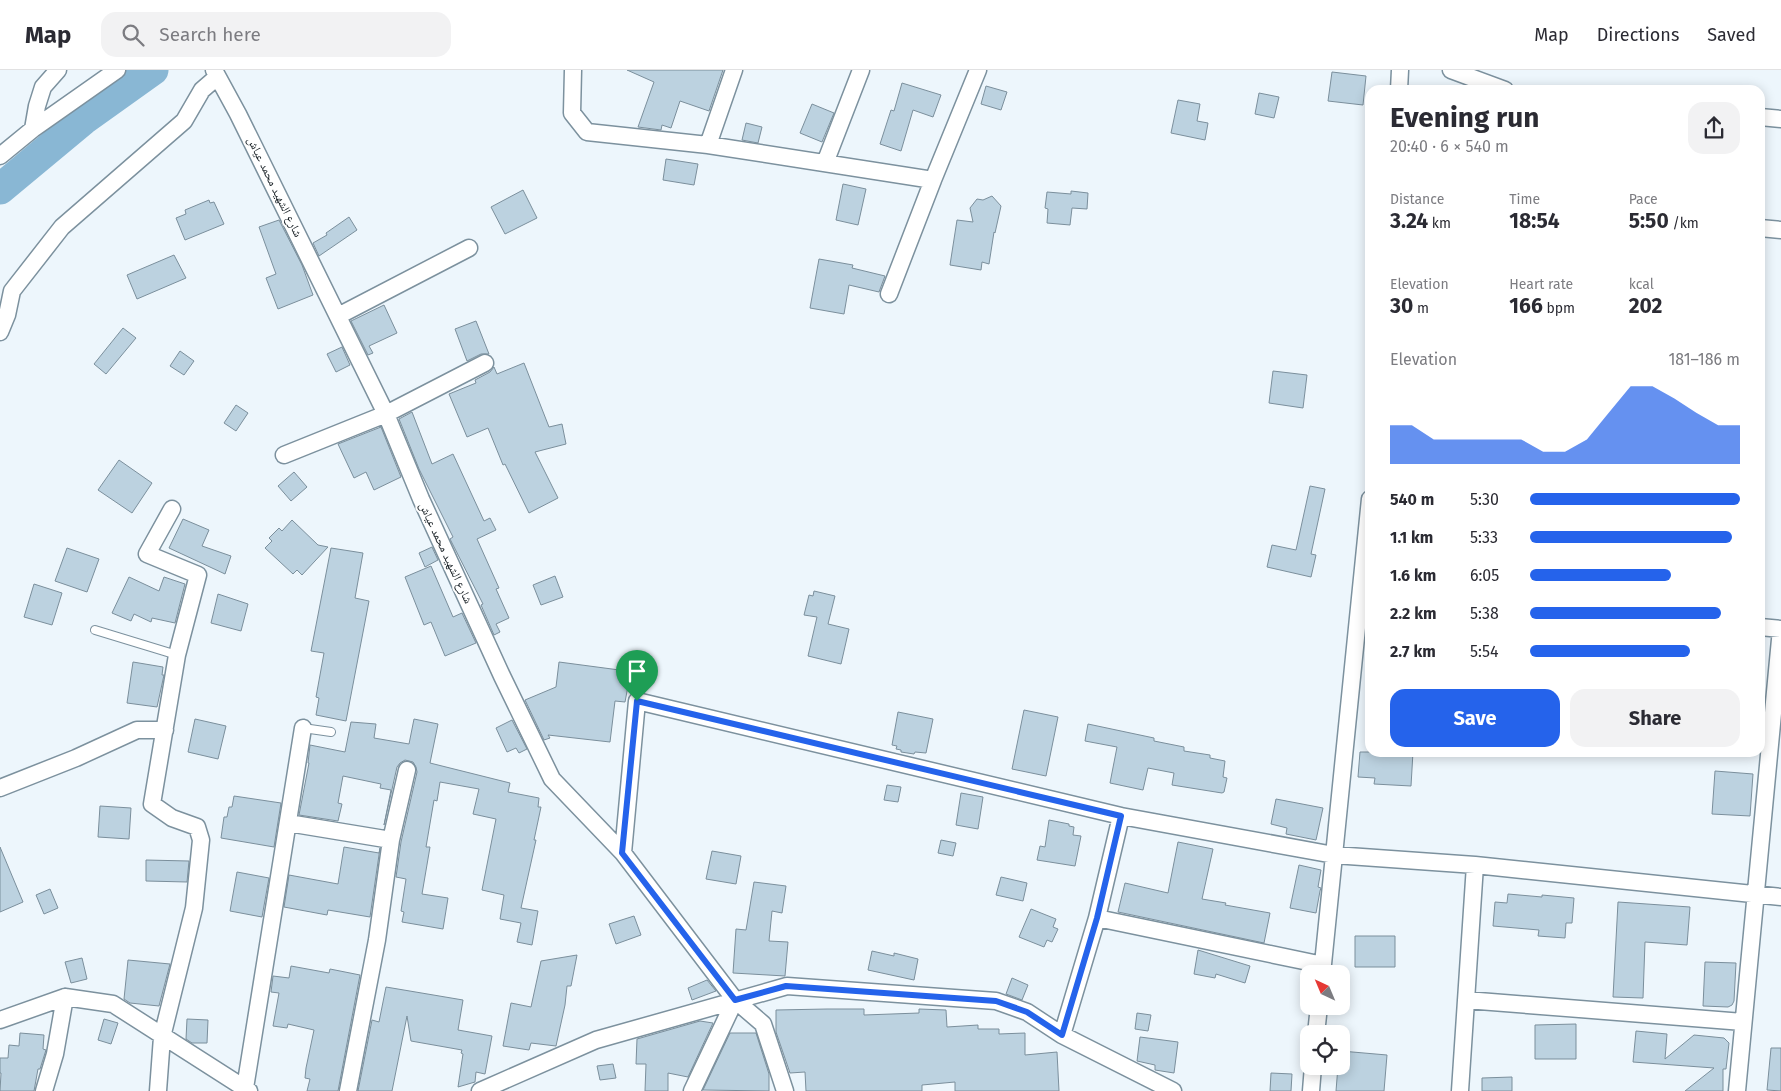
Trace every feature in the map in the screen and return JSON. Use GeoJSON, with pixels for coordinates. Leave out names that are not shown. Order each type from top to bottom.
{"type":"FeatureCollection","features":[{"type":"Feature","properties":{"kind":"street"},"geometry":{"type":"LineString","coordinates":[[33,130],[37,106],[43,87],[58,70]]}},
{"type":"Feature","properties":{"kind":"street"},"geometry":{"type":"LineString","coordinates":[[0,156],[117,70]]}},
{"type":"Feature","properties":{"kind":"street"},"geometry":{"type":"LineString","coordinates":[[573,70],[572,113],[587,132],[708,145],[933,180]]}},
{"type":"Feature","properties":{"kind":"street"},"geometry":{"type":"LineString","coordinates":[[708,145],[734,70]]}},
{"type":"Feature","properties":{"kind":"street"},"geometry":{"type":"LineString","coordinates":[[825,163],[861,70]]}},
{"type":"Feature","properties":{"kind":"street"},"geometry":{"type":"LineString","coordinates":[[889,294],[978,70]]}},
{"type":"Feature","properties":{"kind":"street"},"geometry":{"type":"LineString","coordinates":[[1399,85],[1400,70]]}},
{"type":"Feature","properties":{"kind":"street"},"geometry":{"type":"LineString","coordinates":[[1451,70],[1492,85]]}},
{"type":"Feature","properties":{"kind":"street"},"geometry":{"type":"LineString","coordinates":[[0,332],[7,315],[12,291],[62,227],[184,121],[202,90],[215,74]]}},
{"type":"Feature","properties":{"kind":"street","name":"شارع الشهيد محمد عياش"},"geometry":{"type":"LineString","coordinates":[[215,74],[238,114],[386,414],[421,499],[502,676],[552,779],[622,853],[735,1000],[763,1024],[786,1091]]}},
{"type":"Feature","properties":{"kind":"street"},"geometry":{"type":"LineString","coordinates":[[1765,117],[1781,118]]}},
{"type":"Feature","properties":{"kind":"street"},"geometry":{"type":"LineString","coordinates":[[1765,228],[1781,230]]}},
{"type":"Feature","properties":{"kind":"street"},"geometry":{"type":"LineString","coordinates":[[338,316],[469,248]]}},
{"type":"Feature","properties":{"kind":"street"},"geometry":{"type":"LineString","coordinates":[[284,455],[386,414],[486,364]]}},
{"type":"Feature","properties":{"kind":"street"},"geometry":{"type":"LineString","coordinates":[[158,1091],[162,1037],[194,908],[201,840],[197,827],[172,818],[152,804],[177,655],[198,575],[147,554],[172,509]]}},
{"type":"Feature","properties":{"kind":"street"},"geometry":{"type":"LineString","coordinates":[[1323,965],[1334,855],[1365,600]]}},
{"type":"Feature","properties":{"kind":"street"},"geometry":{"type":"LineString","coordinates":[[1737,1091],[1781,629],[1765,627]]}},
{"type":"Feature","properties":{"kind":"street"},"geometry":{"type":"LineString","coordinates":[[622,853],[637,701],[1121,816],[1334,855],[1475,865],[1781,897]]}},
{"type":"Feature","properties":{"kind":"street"},"geometry":{"type":"LineString","coordinates":[[0,1020],[66,997],[113,1004],[247,1090],[303,728]]}},
{"type":"Feature","properties":{"kind":"street"},"geometry":{"type":"LineString","coordinates":[[0,788],[76,758],[138,730],[165,730]]}},
{"type":"Feature","properties":{"kind":"street"},"geometry":{"type":"LineString","coordinates":[[348,1091],[377,940],[391,840],[407,770]]}},
{"type":"Feature","properties":{"kind":"street"},"geometry":{"type":"LineString","coordinates":[[1062,1035],[1097,918],[1121,816]]}},
{"type":"Feature","properties":{"kind":"street"},"geometry":{"type":"LineString","coordinates":[[288,823],[391,840]]}},
{"type":"Feature","properties":{"kind":"street"},"geometry":{"type":"LineString","coordinates":[[1460,1091],[1475,865]]}},
{"type":"Feature","properties":{"kind":"street"},"geometry":{"type":"LineString","coordinates":[[1097,918],[1305,965]]}},
{"type":"Feature","properties":{"kind":"street"},"geometry":{"type":"LineString","coordinates":[[480,1091],[596,1040],[786,986],[996,1001],[1027,1012],[1062,1035],[1173,1091]]}},
{"type":"Feature","properties":{"kind":"street"},"geometry":{"type":"LineString","coordinates":[[44,1091],[66,997]]}},
{"type":"Feature","properties":{"kind":"street"},"geometry":{"type":"LineString","coordinates":[[692,1091],[735,1000]]}},
{"type":"Feature","properties":{"kind":"street"},"geometry":{"type":"LineString","coordinates":[[1466,1000],[1743,1022]]}},
{"type":"Feature","properties":{"kind":"street"},"geometry":{"type":"LineString","coordinates":[[1310,1091],[1312,1075]]}},
{"type":"Feature","properties":{"kind":"lane"},"geometry":{"type":"LineString","coordinates":[[95,630],[177,655]]}},
{"type":"Feature","properties":{"kind":"lane"},"geometry":{"type":"LineString","coordinates":[[303,728],[331,732]]}},
{"type":"Feature","properties":{"kind":"building"},"geometry":{"type":"Polygon","coordinates":[[[627,70],[723,70],[709,111],[680,101],[671,128],[662,125],[661,130],[638,127],[654,82],[627,70]]]}},
{"type":"Feature","properties":{"kind":"building"},"geometry":{"type":"Polygon","coordinates":[[[1332,72],[1366,76],[1363,105],[1328,101],[1332,72]]]}},
{"type":"Feature","properties":{"kind":"building"},"geometry":{"type":"Polygon","coordinates":[[[902,83],[941,95],[933,117],[913,110],[901,151],[880,144],[891,110],[894,111],[902,83]]]}},
{"type":"Feature","properties":{"kind":"building"},"geometry":{"type":"Polygon","coordinates":[[[986,86],[1007,92],[1001,110],[981,104],[986,86]]]}},
{"type":"Feature","properties":{"kind":"building"},"geometry":{"type":"Polygon","coordinates":[[[1259,93],[1279,97],[1274,118],[1255,114],[1259,93]]]}},
{"type":"Feature","properties":{"kind":"building"},"geometry":{"type":"Polygon","coordinates":[[[1178,100],[1200,104],[1197,121],[1208,123],[1205,140],[1171,133],[1178,100]]]}},
{"type":"Feature","properties":{"kind":"building"},"geometry":{"type":"Polygon","coordinates":[[[812,104],[834,113],[822,142],[800,133],[812,104]]]}},
{"type":"Feature","properties":{"kind":"building"},"geometry":{"type":"Polygon","coordinates":[[[746,123],[762,127],[758,143],[742,140],[746,123]]]}},
{"type":"Feature","properties":{"kind":"building"},"geometry":{"type":"Polygon","coordinates":[[[666,159],[698,164],[694,185],[663,180],[666,159]]]}},
{"type":"Feature","properties":{"kind":"building"},"geometry":{"type":"Polygon","coordinates":[[[843,184],[866,189],[858,225],[836,220],[843,184]]]}},
{"type":"Feature","properties":{"kind":"building"},"geometry":{"type":"Polygon","coordinates":[[[523,190],[537,218],[505,234],[491,207],[523,190]]]}},
{"type":"Feature","properties":{"kind":"building"},"geometry":{"type":"Polygon","coordinates":[[[1071,191],[1088,193],[1087,209],[1072,208],[1070,225],[1047,223],[1048,209],[1045,208],[1047,192],[1071,194],[1071,191]]]}},
{"type":"Feature","properties":{"kind":"building"},"geometry":{"type":"Polygon","coordinates":[[[992,196],[1001,206],[994,232],[989,264],[982,262],[981,270],[950,265],[957,220],[973,222],[970,208],[977,199],[983,200],[992,196]]]}},
{"type":"Feature","properties":{"kind":"building"},"geometry":{"type":"Polygon","coordinates":[[[209,200],[210,203],[214,202],[224,224],[185,240],[176,218],[186,214],[185,210],[209,200]]]}},
{"type":"Feature","properties":{"kind":"building"},"geometry":{"type":"Polygon","coordinates":[[[349,217],[357,230],[319,256],[313,243],[327,235],[326,233],[349,217]]]}},
{"type":"Feature","properties":{"kind":"building"},"geometry":{"type":"Polygon","coordinates":[[[279,220],[302,265],[313,295],[278,309],[266,278],[276,274],[259,227],[279,220]]]}},
{"type":"Feature","properties":{"kind":"building"},"geometry":{"type":"Polygon","coordinates":[[[174,255],[186,278],[137,299],[127,275],[174,255]]]}},
{"type":"Feature","properties":{"kind":"building"},"geometry":{"type":"Polygon","coordinates":[[[819,259],[853,265],[852,268],[885,276],[879,292],[849,285],[844,314],[810,308],[819,259]]]}},
{"type":"Feature","properties":{"kind":"building"},"geometry":{"type":"Polygon","coordinates":[[[384,305],[397,333],[369,346],[373,353],[368,355],[351,321],[384,305]]]}},
{"type":"Feature","properties":{"kind":"building"},"geometry":{"type":"Polygon","coordinates":[[[476,321],[489,354],[481,354],[467,361],[455,329],[476,321]]]}},
{"type":"Feature","properties":{"kind":"building"},"geometry":{"type":"Polygon","coordinates":[[[123,328],[136,338],[106,374],[94,364],[123,328]]]}},
{"type":"Feature","properties":{"kind":"building"},"geometry":{"type":"Polygon","coordinates":[[[342,347],[350,365],[336,372],[327,354],[342,347]]]}},
{"type":"Feature","properties":{"kind":"building"},"geometry":{"type":"Polygon","coordinates":[[[180,351],[194,361],[184,375],[170,366],[180,351]]]}},
{"type":"Feature","properties":{"kind":"building"},"geometry":{"type":"Polygon","coordinates":[[[524,363],[549,427],[562,424],[566,444],[535,452],[558,498],[529,513],[505,464],[503,465],[488,428],[467,437],[449,394],[476,383],[475,380],[490,372],[494,367],[497,374],[524,363]]]}},
{"type":"Feature","properties":{"kind":"building"},"geometry":{"type":"Polygon","coordinates":[[[1273,371],[1307,375],[1303,408],[1269,403],[1273,371]]]}},
{"type":"Feature","properties":{"kind":"building"},"geometry":{"type":"Polygon","coordinates":[[[236,405],[248,413],[236,431],[224,423],[236,405]]]}},
{"type":"Feature","properties":{"kind":"building"},"geometry":{"type":"Polygon","coordinates":[[[412,412],[432,464],[453,454],[484,521],[490,518],[496,530],[477,539],[499,588],[496,589],[509,618],[496,624],[500,632],[494,635],[481,605],[483,604],[450,539],[453,537],[419,469],[399,419],[412,412]]]}},
{"type":"Feature","properties":{"kind":"building"},"geometry":{"type":"Polygon","coordinates":[[[381,427],[401,477],[374,490],[366,472],[354,478],[338,444],[381,427]]]}},
{"type":"Feature","properties":{"kind":"building"},"geometry":{"type":"Polygon","coordinates":[[[119,460],[152,483],[132,513],[98,490],[119,460]]]}},
{"type":"Feature","properties":{"kind":"building"},"geometry":{"type":"Polygon","coordinates":[[[294,472],[307,487],[291,501],[278,486],[294,472]]]}},
{"type":"Feature","properties":{"kind":"building"},"geometry":{"type":"Polygon","coordinates":[[[1310,486],[1325,489],[1311,554],[1316,555],[1311,577],[1267,567],[1272,545],[1296,550],[1310,486]]]}},
{"type":"Feature","properties":{"kind":"building"},"geometry":{"type":"Polygon","coordinates":[[[183,519],[209,530],[202,546],[231,556],[225,574],[169,548],[183,519]]]}},
{"type":"Feature","properties":{"kind":"building"},"geometry":{"type":"Polygon","coordinates":[[[292,520],[318,545],[328,547],[302,575],[297,570],[293,574],[265,548],[272,541],[269,538],[279,528],[282,531],[292,520]]]}},
{"type":"Feature","properties":{"kind":"building"},"geometry":{"type":"Polygon","coordinates":[[[432,547],[438,560],[425,567],[419,553],[432,547]]]}},
{"type":"Feature","properties":{"kind":"building"},"geometry":{"type":"Polygon","coordinates":[[[67,548],[99,559],[87,592],[55,581],[67,548]]]}},
{"type":"Feature","properties":{"kind":"building"},"geometry":{"type":"Polygon","coordinates":[[[331,548],[363,553],[355,598],[369,601],[346,721],[316,715],[319,698],[316,697],[324,653],[311,651],[331,548]]]}},
{"type":"Feature","properties":{"kind":"building"},"geometry":{"type":"Polygon","coordinates":[[[431,566],[453,617],[462,613],[476,643],[445,656],[431,622],[424,625],[405,577],[431,566]]]}},
{"type":"Feature","properties":{"kind":"building"},"geometry":{"type":"Polygon","coordinates":[[[555,576],[563,597],[541,605],[533,585],[555,576]]]}},
{"type":"Feature","properties":{"kind":"building"},"geometry":{"type":"Polygon","coordinates":[[[129,577],[159,591],[164,577],[185,584],[175,623],[152,618],[151,622],[134,614],[131,621],[112,613],[129,577]]]}},
{"type":"Feature","properties":{"kind":"building"},"geometry":{"type":"Polygon","coordinates":[[[34,584],[62,593],[52,625],[24,617],[34,584]]]}},
{"type":"Feature","properties":{"kind":"building"},"geometry":{"type":"Polygon","coordinates":[[[814,591],[835,596],[828,624],[849,629],[841,664],[808,656],[817,617],[804,615],[809,595],[813,596],[814,591]]]}},
{"type":"Feature","properties":{"kind":"building"},"geometry":{"type":"Polygon","coordinates":[[[218,594],[248,604],[241,631],[211,623],[218,594]]]}},
{"type":"Feature","properties":{"kind":"building"},"geometry":{"type":"Polygon","coordinates":[[[133,662],[163,667],[162,675],[164,675],[157,707],[127,703],[133,662]]]}},
{"type":"Feature","properties":{"kind":"building"},"geometry":{"type":"Polygon","coordinates":[[[559,662],[627,671],[628,686],[625,702],[615,701],[610,742],[548,735],[550,738],[544,740],[525,700],[556,687],[559,662]]]}},
{"type":"Feature","properties":{"kind":"building"},"geometry":{"type":"Polygon","coordinates":[[[1024,710],[1058,717],[1046,776],[1012,769],[1024,710]]]}},
{"type":"Feature","properties":{"kind":"building"},"geometry":{"type":"Polygon","coordinates":[[[898,712],[933,719],[926,753],[901,752],[901,750],[896,749],[897,746],[892,745],[898,712]]]}},
{"type":"Feature","properties":{"kind":"building"},"geometry":{"type":"Polygon","coordinates":[[[195,719],[226,726],[218,759],[188,752],[195,719]]]}},
{"type":"Feature","properties":{"kind":"building"},"geometry":{"type":"Polygon","coordinates":[[[414,719],[438,724],[430,763],[510,783],[508,792],[539,798],[538,807],[541,807],[534,840],[536,840],[521,908],[538,911],[532,945],[517,942],[521,923],[500,919],[504,895],[482,890],[496,819],[473,814],[479,789],[440,782],[437,801],[434,800],[426,847],[430,847],[422,894],[448,898],[443,929],[402,922],[404,912],[401,911],[406,879],[396,877],[401,842],[417,772],[413,762],[405,760],[397,767],[384,825],[391,790],[380,788],[381,784],[343,776],[338,803],[342,804],[338,821],[299,815],[309,763],[310,745],[345,752],[351,722],[376,724],[374,738],[409,744],[414,719]]]}},
{"type":"Feature","properties":{"kind":"building"},"geometry":{"type":"Polygon","coordinates":[[[512,720],[527,749],[519,753],[516,748],[507,752],[496,728],[512,720]]]}},
{"type":"Feature","properties":{"kind":"building"},"geometry":{"type":"Polygon","coordinates":[[[1088,724],[1154,738],[1154,741],[1184,747],[1184,751],[1210,755],[1210,758],[1225,761],[1223,777],[1227,778],[1224,792],[1172,785],[1174,773],[1148,768],[1143,790],[1110,783],[1117,747],[1085,741],[1088,724]]]}},
{"type":"Feature","properties":{"kind":"building"},"geometry":{"type":"Polygon","coordinates":[[[1360,752],[1365,752],[1365,757],[1413,757],[1411,786],[1374,784],[1375,778],[1358,777],[1360,752]]]}},
{"type":"Feature","properties":{"kind":"building"},"geometry":{"type":"Polygon","coordinates":[[[1715,771],[1753,774],[1750,816],[1712,814],[1715,771]]]}},
{"type":"Feature","properties":{"kind":"building"},"geometry":{"type":"Polygon","coordinates":[[[887,785],[901,787],[898,802],[884,800],[887,785]]]}},
{"type":"Feature","properties":{"kind":"building"},"geometry":{"type":"Polygon","coordinates":[[[961,793],[983,797],[978,829],[956,825],[961,793]]]}},
{"type":"Feature","properties":{"kind":"building"},"geometry":{"type":"Polygon","coordinates":[[[234,796],[281,803],[274,847],[221,838],[224,817],[227,817],[229,807],[232,807],[234,796]]]}},
{"type":"Feature","properties":{"kind":"building"},"geometry":{"type":"Polygon","coordinates":[[[1276,799],[1323,808],[1316,840],[1286,834],[1287,828],[1271,824],[1276,799]]]}},
{"type":"Feature","properties":{"kind":"building"},"geometry":{"type":"Polygon","coordinates":[[[100,806],[131,808],[129,839],[98,837],[100,806]]]}},
{"type":"Feature","properties":{"kind":"building"},"geometry":{"type":"Polygon","coordinates":[[[1049,820],[1069,824],[1069,826],[1074,827],[1073,835],[1081,836],[1075,866],[1037,860],[1040,846],[1045,847],[1049,820]]]}},
{"type":"Feature","properties":{"kind":"building"},"geometry":{"type":"Polygon","coordinates":[[[941,840],[956,843],[953,856],[938,853],[941,840]]]}},
{"type":"Feature","properties":{"kind":"building"},"geometry":{"type":"Polygon","coordinates":[[[1178,842],[1213,849],[1202,899],[1270,913],[1264,943],[1118,912],[1125,883],[1168,893],[1178,842]]]}},
{"type":"Feature","properties":{"kind":"building"},"geometry":{"type":"Polygon","coordinates":[[[0,847],[23,902],[0,912],[0,847]]]}},
{"type":"Feature","properties":{"kind":"building"},"geometry":{"type":"Polygon","coordinates":[[[344,847],[379,853],[380,848],[370,917],[328,910],[327,915],[284,907],[289,875],[338,884],[344,847]]]}},
{"type":"Feature","properties":{"kind":"building"},"geometry":{"type":"Polygon","coordinates":[[[712,851],[741,856],[736,884],[706,879],[712,851]]]}},
{"type":"Feature","properties":{"kind":"building"},"geometry":{"type":"Polygon","coordinates":[[[146,860],[189,861],[187,882],[146,881],[146,860]]]}},
{"type":"Feature","properties":{"kind":"building"},"geometry":{"type":"Polygon","coordinates":[[[1299,865],[1321,870],[1318,887],[1321,888],[1316,913],[1290,908],[1299,865]]]}},
{"type":"Feature","properties":{"kind":"building"},"geometry":{"type":"Polygon","coordinates":[[[237,872],[269,878],[262,917],[230,911],[237,872]]]}},
{"type":"Feature","properties":{"kind":"building"},"geometry":{"type":"Polygon","coordinates":[[[1001,877],[1027,883],[1023,901],[996,895],[1001,877]]]}},
{"type":"Feature","properties":{"kind":"building"},"geometry":{"type":"Polygon","coordinates":[[[754,882],[786,886],[782,913],[772,911],[769,941],[788,942],[785,976],[733,973],[736,929],[746,930],[754,882]]]}},
{"type":"Feature","properties":{"kind":"building"},"geometry":{"type":"Polygon","coordinates":[[[50,889],[58,908],[44,914],[36,895],[50,889]]]}},
{"type":"Feature","properties":{"kind":"building"},"geometry":{"type":"Polygon","coordinates":[[[1508,894],[1574,898],[1572,923],[1566,923],[1565,938],[1538,936],[1539,930],[1493,926],[1495,902],[1507,903],[1508,894]]]}},
{"type":"Feature","properties":{"kind":"building"},"geometry":{"type":"Polygon","coordinates":[[[1618,902],[1690,907],[1687,945],[1645,942],[1643,998],[1613,997],[1618,902]]]}},
{"type":"Feature","properties":{"kind":"building"},"geometry":{"type":"Polygon","coordinates":[[[1031,909],[1056,919],[1053,927],[1058,929],[1052,942],[1047,940],[1044,947],[1019,937],[1031,909]]]}},
{"type":"Feature","properties":{"kind":"building"},"geometry":{"type":"Polygon","coordinates":[[[634,916],[641,935],[616,944],[609,924],[634,916]]]}},
{"type":"Feature","properties":{"kind":"building"},"geometry":{"type":"Polygon","coordinates":[[[1355,936],[1395,936],[1395,967],[1355,967],[1355,936]]]}},
{"type":"Feature","properties":{"kind":"building"},"geometry":{"type":"Polygon","coordinates":[[[1198,950],[1250,966],[1245,983],[1216,974],[1215,978],[1194,974],[1198,950]]]}},
{"type":"Feature","properties":{"kind":"building"},"geometry":{"type":"Polygon","coordinates":[[[872,951],[894,956],[894,953],[918,959],[914,980],[868,970],[872,951]]]}},
{"type":"Feature","properties":{"kind":"building"},"geometry":{"type":"Polygon","coordinates":[[[577,955],[571,986],[567,986],[556,1046],[531,1043],[529,1050],[503,1046],[511,1003],[531,1007],[541,961],[577,955]]]}},
{"type":"Feature","properties":{"kind":"building"},"geometry":{"type":"Polygon","coordinates":[[[82,958],[87,979],[71,983],[65,962],[82,958]]]}},
{"type":"Feature","properties":{"kind":"building"},"geometry":{"type":"Polygon","coordinates":[[[128,960],[170,964],[159,1006],[130,1003],[124,999],[128,960]]]}},
{"type":"Feature","properties":{"kind":"building"},"geometry":{"type":"Polygon","coordinates":[[[1705,962],[1736,963],[1734,1001],[1732,1005],[1728,1007],[1703,1006],[1705,962]]]}},
{"type":"Feature","properties":{"kind":"building"},"geometry":{"type":"Polygon","coordinates":[[[291,966],[329,973],[330,969],[360,975],[338,1091],[307,1091],[310,1079],[305,1078],[306,1068],[314,1030],[288,1024],[287,1028],[273,1026],[279,993],[271,992],[273,976],[289,978],[291,966]]]}},
{"type":"Feature","properties":{"kind":"building"},"geometry":{"type":"Polygon","coordinates":[[[1012,978],[1028,985],[1022,1000],[1006,994],[1012,978]]]}},
{"type":"Feature","properties":{"kind":"building"},"geometry":{"type":"Polygon","coordinates":[[[707,980],[716,991],[692,1000],[688,988],[707,980]]]}},
{"type":"Feature","properties":{"kind":"building"},"geometry":{"type":"Polygon","coordinates":[[[386,987],[463,1000],[458,1030],[492,1036],[485,1074],[476,1072],[475,1082],[458,1087],[462,1050],[411,1041],[407,1016],[392,1091],[358,1091],[372,1020],[379,1022],[386,987]]]}},
{"type":"Feature","properties":{"kind":"building"},"geometry":{"type":"Polygon","coordinates":[[[864,1009],[864,1015],[919,1013],[919,1009],[946,1010],[947,1027],[978,1025],[978,1029],[999,1029],[999,1034],[1025,1033],[1025,1055],[1057,1052],[1059,1091],[955,1091],[955,1082],[922,1085],[922,1091],[806,1091],[805,1072],[790,1073],[776,1032],[776,1010],[864,1009]]]}},
{"type":"Feature","properties":{"kind":"building"},"geometry":{"type":"Polygon","coordinates":[[[1137,1013],[1151,1015],[1148,1031],[1135,1029],[1137,1013]]]}},
{"type":"Feature","properties":{"kind":"building"},"geometry":{"type":"Polygon","coordinates":[[[104,1019],[118,1023],[111,1044],[98,1040],[104,1019]]]}},
{"type":"Feature","properties":{"kind":"building"},"geometry":{"type":"Polygon","coordinates":[[[187,1019],[208,1020],[207,1043],[192,1043],[186,1039],[187,1019]]]}},
{"type":"Feature","properties":{"kind":"building"},"geometry":{"type":"Polygon","coordinates":[[[700,1021],[713,1023],[688,1077],[668,1073],[668,1091],[645,1091],[646,1064],[636,1064],[637,1039],[700,1021]]]}},
{"type":"Feature","properties":{"kind":"building"},"geometry":{"type":"Polygon","coordinates":[[[1576,1024],[1576,1059],[1535,1059],[1535,1025],[1576,1024]]]}},
{"type":"Feature","properties":{"kind":"building"},"geometry":{"type":"Polygon","coordinates":[[[1636,1031],[1667,1034],[1665,1059],[1694,1035],[1724,1038],[1729,1043],[1726,1069],[1723,1069],[1723,1091],[1685,1091],[1714,1068],[1633,1062],[1636,1031]]]}},
{"type":"Feature","properties":{"kind":"building"},"geometry":{"type":"Polygon","coordinates":[[[20,1033],[44,1035],[43,1049],[46,1050],[40,1069],[38,1069],[34,1091],[0,1091],[0,1058],[8,1058],[9,1045],[19,1046],[20,1033]]]}},
{"type":"Feature","properties":{"kind":"building"},"geometry":{"type":"Polygon","coordinates":[[[730,1033],[756,1033],[769,1074],[769,1091],[703,1090],[730,1033]]]}},
{"type":"Feature","properties":{"kind":"building"},"geometry":{"type":"Polygon","coordinates":[[[1140,1037],[1178,1042],[1174,1073],[1155,1070],[1155,1065],[1137,1061],[1140,1037]]]}},
{"type":"Feature","properties":{"kind":"building"},"geometry":{"type":"Polygon","coordinates":[[[1771,1048],[1781,1048],[1781,1091],[1767,1090],[1771,1048]]]}},
{"type":"Feature","properties":{"kind":"building"},"geometry":{"type":"Polygon","coordinates":[[[1350,1052],[1387,1055],[1384,1091],[1336,1091],[1337,1075],[1350,1075],[1350,1052]]]}},
{"type":"Feature","properties":{"kind":"building"},"geometry":{"type":"Polygon","coordinates":[[[613,1064],[616,1078],[600,1080],[597,1066],[613,1064]]]}},
{"type":"Feature","properties":{"kind":"building"},"geometry":{"type":"Polygon","coordinates":[[[1271,1073],[1292,1074],[1291,1091],[1270,1091],[1271,1073]]]}},
{"type":"Feature","properties":{"kind":"building"},"geometry":{"type":"Polygon","coordinates":[[[1512,1077],[1512,1091],[1482,1091],[1482,1078],[1512,1077]]]}},
{"type":"Feature","properties":{"kind":"waterway"},"geometry":{"type":"LineString","coordinates":[[0,189],[83,120],[153,70]]}},
{"type":"Feature","properties":{"kind":"route"},"geometry":{"type":"LineString","coordinates":[[637,701],[1121,816],[1097,918],[1062,1035],[1027,1012],[996,1001],[786,986],[735,1000],[622,853],[637,701]]}}]}
